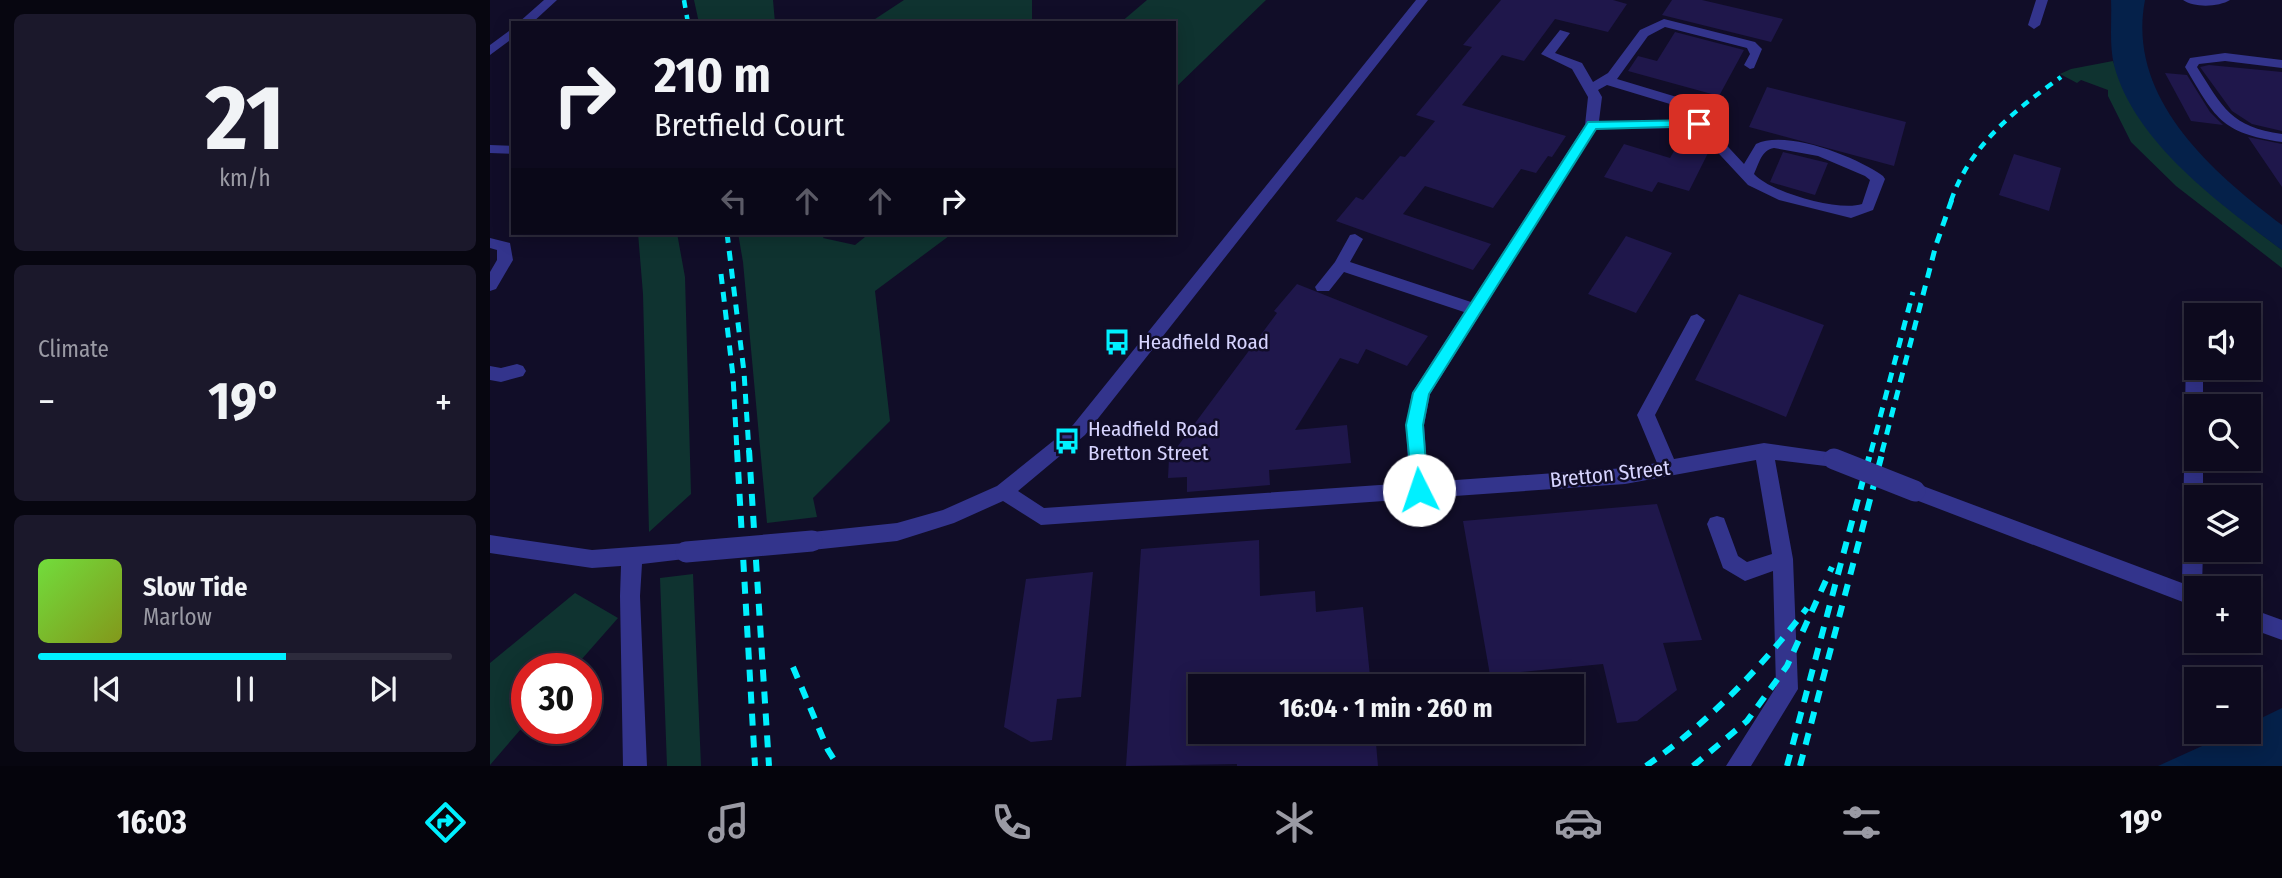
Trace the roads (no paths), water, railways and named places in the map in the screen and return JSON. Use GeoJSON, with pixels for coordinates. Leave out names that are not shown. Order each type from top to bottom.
{"type":"FeatureCollection","features":[{"type":"Feature","properties":{"kind":"street"},"geometry":{"type":"LineString","coordinates":[[526,21],[551,0]]}},
{"type":"Feature","properties":{"kind":"street"},"geometry":{"type":"LineString","coordinates":[[490,544],[592,559],[632,558],[812,541],[897,532],[947,517],[1004,492],[1079,430],[1422,0]]}},
{"type":"Feature","properties":{"kind":"street"},"geometry":{"type":"LineString","coordinates":[[2035,25],[2042,0]]}},
{"type":"Feature","properties":{"kind":"street"},"geometry":{"type":"LineString","coordinates":[[2189,0],[2224,0]]}},
{"type":"Feature","properties":{"kind":"street"},"geometry":{"type":"LineString","coordinates":[[1587,84],[1613,76],[1644,33],[1664,23],[1751,45],[1756,49],[1756,54],[1750,65]]}},
{"type":"Feature","properties":{"kind":"street"},"geometry":{"type":"LineString","coordinates":[[1419,490],[1415,425],[1421,393],[1592,125],[1595,97],[1577,66],[1547,54],[1564,33]]}},
{"type":"Feature","properties":{"kind":"street"},"geometry":{"type":"LineString","coordinates":[[490,51],[511,34]]}},
{"type":"Feature","properties":{"kind":"street"},"geometry":{"type":"LineString","coordinates":[[2282,64],[2217,57],[2194,61],[2191,67],[2230,125],[2255,135],[2282,138]]}},
{"type":"Feature","properties":{"kind":"street"},"geometry":{"type":"LineString","coordinates":[[1605,80],[1675,101]]}},
{"type":"Feature","properties":{"kind":"street"},"geometry":{"type":"LineString","coordinates":[[1592,125],[1699,124],[1753,182],[1784,197],[1851,213],[1868,206],[1878,179],[1863,167],[1774,144],[1765,145],[1759,150],[1747,173]]}},
{"type":"Feature","properties":{"kind":"street"},"geometry":{"type":"LineString","coordinates":[[490,149],[511,150]]}},
{"type":"Feature","properties":{"kind":"street"},"geometry":{"type":"LineString","coordinates":[[1323,286],[1341,265],[1355,239]]}},
{"type":"Feature","properties":{"kind":"street"},"geometry":{"type":"LineString","coordinates":[[490,243],[505,247],[505,260],[490,285]]}},
{"type":"Feature","properties":{"kind":"street"},"geometry":{"type":"LineString","coordinates":[[1341,265],[1474,309]]}},
{"type":"Feature","properties":{"kind":"street"},"geometry":{"type":"LineString","coordinates":[[1670,468],[1646,415],[1697,320]]}},
{"type":"Feature","properties":{"kind":"street"},"geometry":{"type":"LineString","coordinates":[[490,373],[501,375],[517,371]]}},
{"type":"Feature","properties":{"kind":"street"},"geometry":{"type":"LineString","coordinates":[[2194,576],[2195,380]]}},
{"type":"Feature","properties":{"kind":"street"},"geometry":{"type":"LineString","coordinates":[[1738,766],[1787,689],[1783,559],[1764,452]]}},
{"type":"Feature","properties":{"kind":"street","name":"Bretton Street"},"geometry":{"type":"LineString","coordinates":[[1004,492],[1041,517],[1625,477],[1764,452],[1835,459],[2184,593]]}},
{"type":"Feature","properties":{"kind":"street"},"geometry":{"type":"LineString","coordinates":[[1717,524],[1730,562],[1745,572],[1783,559]]}},
{"type":"Feature","properties":{"kind":"street"},"geometry":{"type":"LineString","coordinates":[[632,558],[630,596],[635,766]]}},
{"type":"Feature","properties":{"kind":"street"},"geometry":{"type":"LineString","coordinates":[[2261,623],[2282,631]]}},
{"type":"Feature","properties":{"kind":"water"},"geometry":{"type":"Polygon","coordinates":[[[2111,0],[2145,0],[2143,36],[2149,69],[2162,100],[2180,129],[2203,156],[2228,181],[2282,225],[2282,250],[2207,192],[2160,146],[2140,120],[2124,93],[2112,57],[2111,0]]]}},
{"type":"Feature","properties":{"kind":"water"},"geometry":{"type":"Polygon","coordinates":[[[2282,708],[2282,766],[2158,766],[2207,744],[2261,744],[2261,718],[2282,708]]]}},
{"type":"Feature","properties":{"kind":"railway"},"geometry":{"type":"LineString","coordinates":[[684,0],[688,21]]}},
{"type":"Feature","properties":{"kind":"railway"},"geometry":{"type":"LineString","coordinates":[[1951,201],[1970,163],[1996,130],[2027,102],[2061,77]]}},
{"type":"Feature","properties":{"kind":"railway"},"geometry":{"type":"LineString","coordinates":[[1882,452],[1936,245],[1952,199]]}},
{"type":"Feature","properties":{"kind":"railway"},"geometry":{"type":"LineString","coordinates":[[727,235],[744,372],[749,452]]}},
{"type":"Feature","properties":{"kind":"railway"},"geometry":{"type":"LineString","coordinates":[[721,274],[733,376],[737,452]]}},
{"type":"Feature","properties":{"kind":"railway"},"geometry":{"type":"LineString","coordinates":[[1871,452],[1913,292]]}},
{"type":"Feature","properties":{"kind":"railway"},"geometry":{"type":"LineString","coordinates":[[737,450],[755,766]]}},
{"type":"Feature","properties":{"kind":"railway"},"geometry":{"type":"LineString","coordinates":[[749,450],[769,766]]}},
{"type":"Feature","properties":{"kind":"railway"},"geometry":{"type":"LineString","coordinates":[[1787,766],[1871,450]]}},
{"type":"Feature","properties":{"kind":"railway"},"geometry":{"type":"LineString","coordinates":[[1800,766],[1883,450]]}},
{"type":"Feature","properties":{"kind":"railway"},"geometry":{"type":"LineString","coordinates":[[1693,766],[1747,721],[1787,666],[1832,567]]}},
{"type":"Feature","properties":{"kind":"railway"},"geometry":{"type":"LineString","coordinates":[[1646,766],[1712,713],[1771,652],[1807,608]]}},
{"type":"Feature","properties":{"kind":"railway"},"geometry":{"type":"LineString","coordinates":[[793,667],[828,750],[838,766]]}},
{"type":"Feature","properties":{"kind":"place","name":"Headfield Road"},"geometry":{"type":"Point","coordinates":[1117,342]}},
{"type":"Feature","properties":{"kind":"place","name":"Headfield Road Bretton Street"},"geometry":{"type":"Point","coordinates":[1067,441]}}]}
